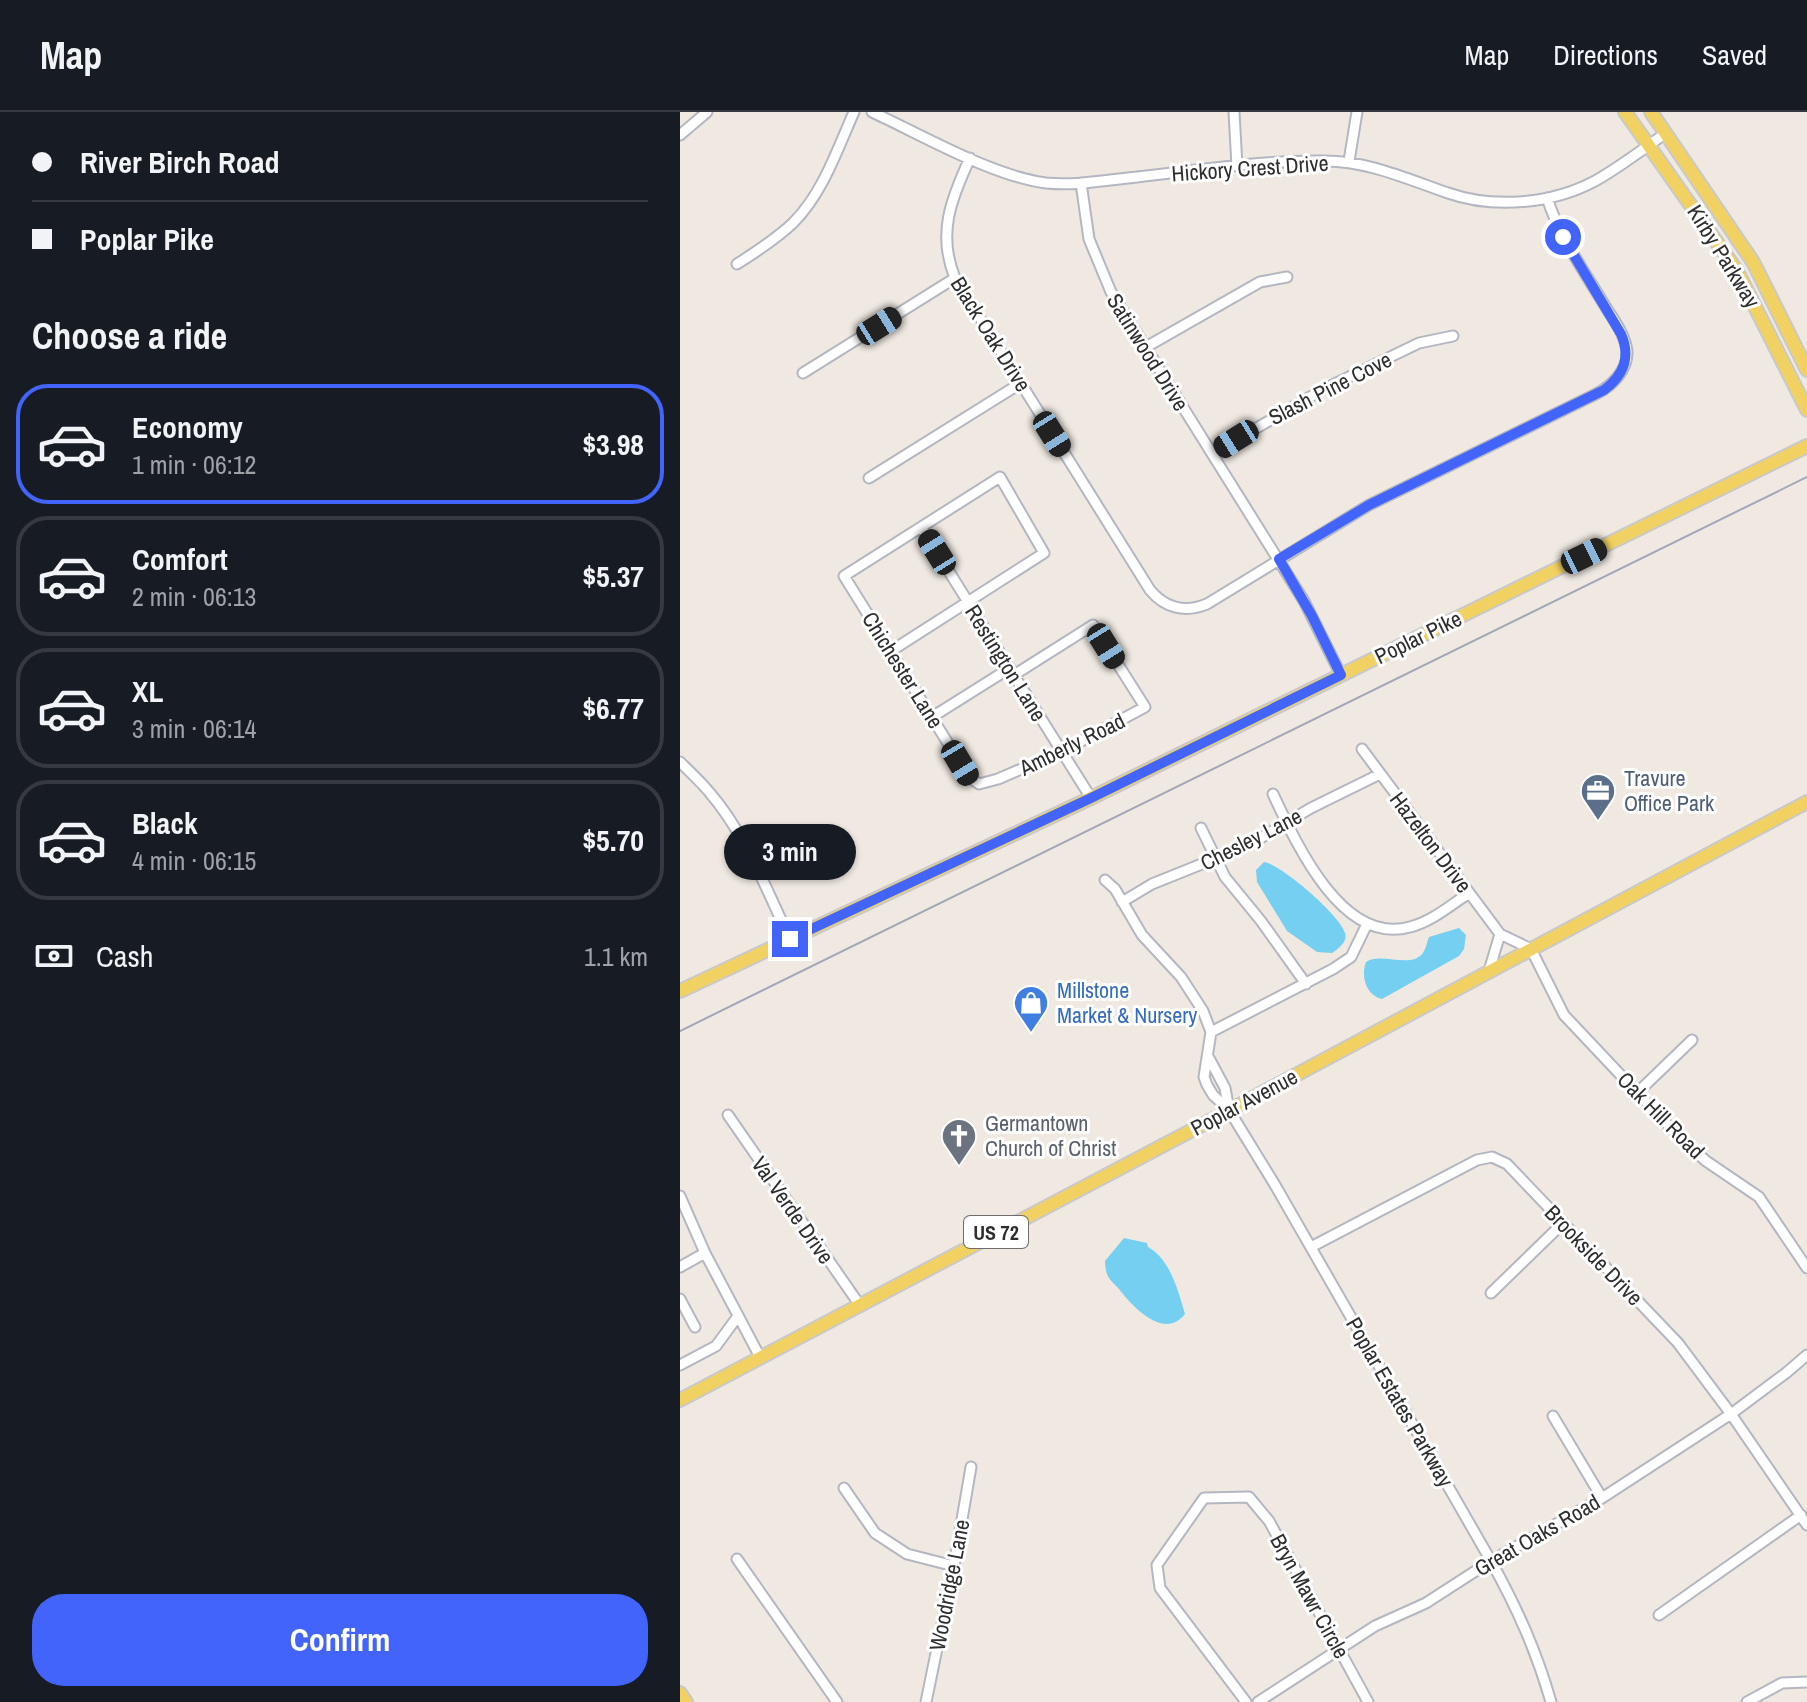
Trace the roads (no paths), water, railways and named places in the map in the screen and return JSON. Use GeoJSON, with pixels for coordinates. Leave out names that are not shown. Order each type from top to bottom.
{"type":"FeatureCollection","features":[{"type":"Feature","properties":{"kind":"main road","name":"Kirby Parkway"},"geometry":{"type":"LineString","coordinates":[[1625,112],[1737,271],[1807,410]]}},
{"type":"Feature","properties":{"kind":"main road","name":"Kirby Parkway"},"geometry":{"type":"LineString","coordinates":[[1651,112],[1753,262],[1807,370]]}},
{"type":"Feature","properties":{"kind":"main road","name":"Poplar Pike"},"geometry":{"type":"LineString","coordinates":[[681,989],[1091,798],[1807,446]]}},
{"type":"Feature","properties":{"kind":"main road","name":"Poplar Avenue"},"geometry":{"type":"LineString","coordinates":[[680,1400],[1807,802]]}},
{"type":"Feature","properties":{"kind":"main road"},"geometry":{"type":"LineString","coordinates":[[680,1693],[686,1702]]}},
{"type":"Feature","properties":{"kind":"street"},"geometry":{"type":"LineString","coordinates":[[680,135],[707,112]]}},
{"type":"Feature","properties":{"kind":"street"},"geometry":{"type":"LineString","coordinates":[[737,264],[782,233],[803,212],[817,191],[854,112]]}},
{"type":"Feature","properties":{"kind":"street","name":"Hickory Crest Drive"},"geometry":{"type":"LineString","coordinates":[[872,112],[970,158],[1030,179],[1081,183],[1237,166],[1349,161],[1472,199],[1500,202],[1547,198],[1596,181],[1666,133]]}},
{"type":"Feature","properties":{"kind":"street"},"geometry":{"type":"LineString","coordinates":[[1234,112],[1237,166]]}},
{"type":"Feature","properties":{"kind":"street"},"geometry":{"type":"LineString","coordinates":[[1349,161],[1357,112]]}},
{"type":"Feature","properties":{"kind":"street","name":"Black Oak Drive"},"geometry":{"type":"LineString","coordinates":[[970,158],[953,194],[946,221],[947,250],[955,278],[1150,590],[1164,602],[1180,609],[1195,608],[1207,604],[1279,559]]}},
{"type":"Feature","properties":{"kind":"street","name":"Satinwood Drive"},"geometry":{"type":"LineString","coordinates":[[1081,183],[1086,228],[1111,292],[1279,559],[1341,675]]}},
{"type":"Feature","properties":{"kind":"street"},"geometry":{"type":"LineString","coordinates":[[1279,559],[1369,505],[1596,394],[1618,377],[1626,359],[1625,343],[1558,227],[1547,198]]}},
{"type":"Feature","properties":{"kind":"street"},"geometry":{"type":"LineString","coordinates":[[1146,347],[1260,282],[1287,277]]}},
{"type":"Feature","properties":{"kind":"street"},"geometry":{"type":"LineString","coordinates":[[803,373],[955,278]]}},
{"type":"Feature","properties":{"kind":"street","name":"Slash Pine Cove"},"geometry":{"type":"LineString","coordinates":[[1212,454],[1322,390],[1419,343],[1453,336]]}},
{"type":"Feature","properties":{"kind":"street"},"geometry":{"type":"LineString","coordinates":[[869,478],[1021,383]]}},
{"type":"Feature","properties":{"kind":"street"},"geometry":{"type":"LineString","coordinates":[[891,651],[1044,553],[1000,477],[921,527]]}},
{"type":"Feature","properties":{"kind":"street","name":"Chichester Lane"},"geometry":{"type":"LineString","coordinates":[[921,527],[844,576],[973,782],[986,784],[998,779]]}},
{"type":"Feature","properties":{"kind":"street","name":"Restington Lane"},"geometry":{"type":"LineString","coordinates":[[921,527],[1091,798]]}},
{"type":"Feature","properties":{"kind":"street","name":"Amberly Road"},"geometry":{"type":"LineString","coordinates":[[998,779],[1061,752],[1145,707],[1093,625],[1012,672]]}},
{"type":"Feature","properties":{"kind":"street"},"geometry":{"type":"LineString","coordinates":[[932,717],[1012,672]]}},
{"type":"Feature","properties":{"kind":"street","name":"Hazelton Drive"},"geometry":{"type":"LineString","coordinates":[[1362,749],[1500,934],[1531,949]]}},
{"type":"Feature","properties":{"kind":"street"},"geometry":{"type":"LineString","coordinates":[[680,762],[710,793],[730,821],[746,847],[790,939]]}},
{"type":"Feature","properties":{"kind":"street","name":"Chesley Lane"},"geometry":{"type":"LineString","coordinates":[[1122,902],[1152,884],[1216,860],[1380,774]]}},
{"type":"Feature","properties":{"kind":"street"},"geometry":{"type":"LineString","coordinates":[[1273,794],[1317,875],[1349,913],[1367,924],[1383,929],[1408,928],[1469,893]]}},
{"type":"Feature","properties":{"kind":"street"},"geometry":{"type":"LineString","coordinates":[[1201,828],[1236,892],[1306,984]]}},
{"type":"Feature","properties":{"kind":"street"},"geometry":{"type":"LineString","coordinates":[[1105,880],[1142,935],[1181,977],[1209,1022],[1211,1032],[1306,984],[1351,957],[1367,924]]}},
{"type":"Feature","properties":{"kind":"street"},"geometry":{"type":"LineString","coordinates":[[1489,971],[1500,934]]}},
{"type":"Feature","properties":{"kind":"street","name":"Oak Hill Road"},"geometry":{"type":"LineString","coordinates":[[1531,949],[1564,1015],[1706,1161],[1759,1197],[1807,1268]]}},
{"type":"Feature","properties":{"kind":"street","name":"Poplar Estates Parkway"},"geometry":{"type":"LineString","coordinates":[[1211,1032],[1204,1077],[1207,1085],[1229,1110],[1311,1247],[1491,1561],[1521,1617],[1538,1657],[1551,1702]]}},
{"type":"Feature","properties":{"kind":"street"},"geometry":{"type":"LineString","coordinates":[[1637,1093],[1692,1040]]}},
{"type":"Feature","properties":{"kind":"street","name":"Val Verde Drive"},"geometry":{"type":"LineString","coordinates":[[728,1115],[859,1304]]}},
{"type":"Feature","properties":{"kind":"street","name":"Brookside Drive"},"geometry":{"type":"LineString","coordinates":[[1311,1247],[1477,1160],[1492,1157],[1507,1164],[1678,1343],[1807,1525]]}},
{"type":"Feature","properties":{"kind":"street"},"geometry":{"type":"LineString","coordinates":[[680,1196],[705,1253],[760,1357]]}},
{"type":"Feature","properties":{"kind":"street"},"geometry":{"type":"LineString","coordinates":[[1491,1293],[1563,1223]]}},
{"type":"Feature","properties":{"kind":"street"},"geometry":{"type":"LineString","coordinates":[[680,1267],[705,1253]]}},
{"type":"Feature","properties":{"kind":"street"},"geometry":{"type":"LineString","coordinates":[[680,1299],[683,1313],[695,1327]]}},
{"type":"Feature","properties":{"kind":"street"},"geometry":{"type":"LineString","coordinates":[[680,1365],[716,1346],[738,1316]]}},
{"type":"Feature","properties":{"kind":"street","name":"Great Oaks Road"},"geometry":{"type":"LineString","coordinates":[[1258,1702],[1375,1626],[1426,1603],[1491,1561],[1602,1498],[1731,1414],[1807,1355]]}},
{"type":"Feature","properties":{"kind":"street"},"geometry":{"type":"LineString","coordinates":[[1553,1416],[1602,1498]]}},
{"type":"Feature","properties":{"kind":"street","name":"Woodridge Lane"},"geometry":{"type":"LineString","coordinates":[[926,1702],[971,1467]]}},
{"type":"Feature","properties":{"kind":"street"},"geometry":{"type":"LineString","coordinates":[[844,1488],[875,1533],[907,1554],[954,1566]]}},
{"type":"Feature","properties":{"kind":"street","name":"Bryn Mawr Circle"},"geometry":{"type":"LineString","coordinates":[[1246,1702],[1160,1588],[1157,1565],[1180,1528],[1204,1498],[1245,1496],[1269,1521],[1368,1702]]}},
{"type":"Feature","properties":{"kind":"street"},"geometry":{"type":"LineString","coordinates":[[1659,1615],[1801,1515]]}},
{"type":"Feature","properties":{"kind":"street"},"geometry":{"type":"LineString","coordinates":[[737,1559],[837,1702]]}},
{"type":"Feature","properties":{"kind":"street"},"geometry":{"type":"LineString","coordinates":[[1747,1702],[1782,1683],[1807,1682]]}},
{"type":"Feature","properties":{"kind":"water"},"geometry":{"type":"Polygon","coordinates":[[[1264,862],[1296,881],[1333,915],[1345,933],[1340,947],[1332,953],[1317,952],[1287,931],[1257,882],[1256,870],[1264,862]]]}},
{"type":"Feature","properties":{"kind":"water"},"geometry":{"type":"Polygon","coordinates":[[[1459,928],[1466,935],[1464,949],[1459,956],[1382,999],[1368,989],[1364,978],[1366,962],[1373,959],[1414,959],[1421,956],[1429,937],[1459,928]]]}},
{"type":"Feature","properties":{"kind":"water"},"geometry":{"type":"Polygon","coordinates":[[[1124,1238],[1147,1243],[1168,1267],[1185,1314],[1177,1321],[1168,1324],[1149,1318],[1109,1278],[1105,1261],[1124,1238]]]}},
{"type":"Feature","properties":{"kind":"railway"},"geometry":{"type":"LineString","coordinates":[[680,1031],[1807,477]]}},
{"type":"Feature","properties":{"kind":"place","name":"Travure Office Park"},"geometry":{"type":"Point","coordinates":[1598,822]}},
{"type":"Feature","properties":{"kind":"place","name":"Millstone Market & Nursery"},"geometry":{"type":"Point","coordinates":[1031,1034]}},
{"type":"Feature","properties":{"kind":"place","name":"Germantown Church of Christ"},"geometry":{"type":"Point","coordinates":[959,1167]}}]}
